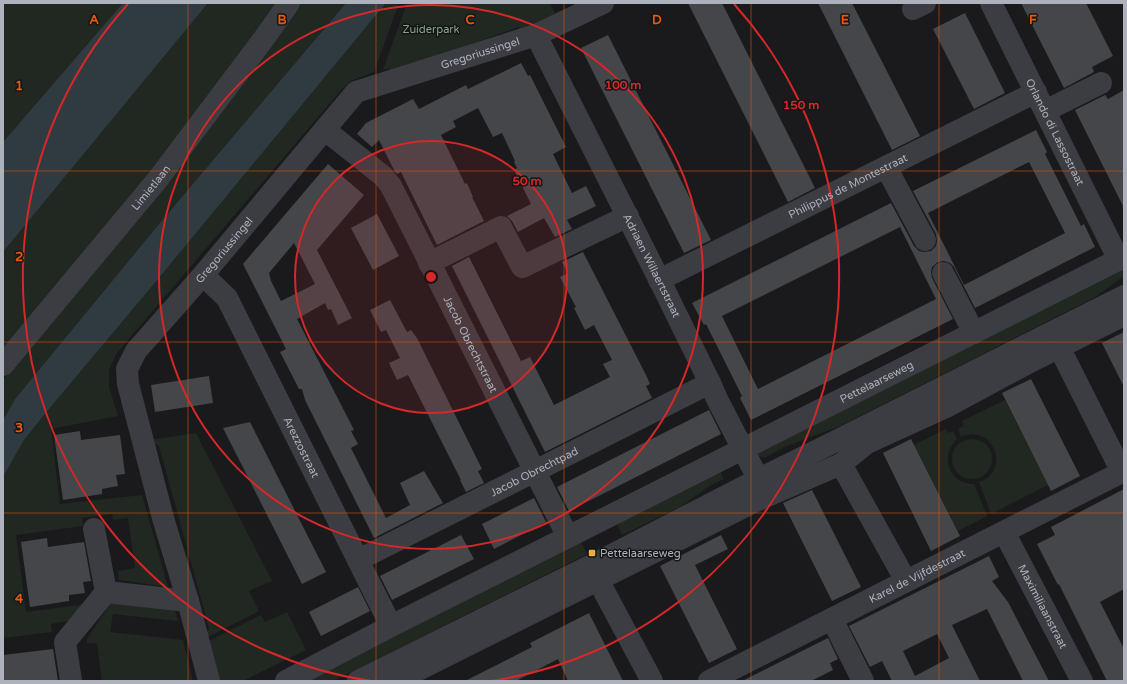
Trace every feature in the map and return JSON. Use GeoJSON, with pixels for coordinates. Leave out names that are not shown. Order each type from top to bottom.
{"type":"FeatureCollection","features":[{"type":"Feature","properties":{"kind":"street","name":"Limietlaan"},"geometry":{"type":"LineString","coordinates":[[3,365],[158,179],[260,44],[289,3]]}},
{"type":"Feature","properties":{"kind":"street","name":"Gregoriussingel"},"geometry":{"type":"LineString","coordinates":[[209,681],[188,601],[163,518],[128,384],[127,369],[136,351],[203,275],[356,92],[536,35],[603,3]]}},
{"type":"Feature","properties":{"kind":"street","name":"Orlando di Lassostraat"},"geometry":{"type":"LineString","coordinates":[[991,3],[1121,259]]}},
{"type":"Feature","properties":{"kind":"street","name":"Adriaen Willaertstraat"},"geometry":{"type":"LineString","coordinates":[[536,35],[628,216],[717,399],[763,488]]}},
{"type":"Feature","properties":{"kind":"street","name":"Philippus de Montestraat"},"geometry":{"type":"LineString","coordinates":[[659,280],[886,167],[1040,102],[1101,83]]}},
{"type":"Feature","properties":{"kind":"street","name":"Jacob Obrechtstraat"},"geometry":{"type":"LineString","coordinates":[[325,130],[383,176],[391,186],[568,537]]}},
{"type":"Feature","properties":{"kind":"street"},"geometry":{"type":"LineString","coordinates":[[886,167],[924,240]]}},
{"type":"Feature","properties":{"kind":"street"},"geometry":{"type":"LineString","coordinates":[[429,263],[501,227],[522,266],[628,216]]}},
{"type":"Feature","properties":{"kind":"street","name":"Pettelaarseweg"},"geometry":{"type":"LineString","coordinates":[[286,681],[391,626],[1121,259]]}},
{"type":"Feature","properties":{"kind":"street"},"geometry":{"type":"LineString","coordinates":[[943,273],[974,333]]}},
{"type":"Feature","properties":{"kind":"street","name":"Arezzostraat"},"geometry":{"type":"LineString","coordinates":[[203,275],[227,298],[391,626]]}},
{"type":"Feature","properties":{"kind":"street"},"geometry":{"type":"LineString","coordinates":[[396,681],[697,530],[848,435],[1124,296]]}},
{"type":"Feature","properties":{"kind":"street"},"geometry":{"type":"LineString","coordinates":[[358,681],[596,563],[763,488],[841,464],[867,443],[946,407],[1059,347],[1124,315]]}},
{"type":"Feature","properties":{"kind":"street"},"geometry":{"type":"LineString","coordinates":[[1059,347],[1123,471]]}},
{"type":"Feature","properties":{"kind":"street","name":"Jacob Obrechtpad"},"geometry":{"type":"LineString","coordinates":[[358,560],[710,383]]}},
{"type":"Feature","properties":{"kind":"street"},"geometry":{"type":"LineString","coordinates":[[841,464],[906,581]]}},
{"type":"Feature","properties":{"kind":"street","name":"Karel de Vijfdestraat"},"geometry":{"type":"LineString","coordinates":[[709,681],[1123,471]]}},
{"type":"Feature","properties":{"kind":"street"},"geometry":{"type":"LineString","coordinates":[[94,529],[106,592]]}},
{"type":"Feature","properties":{"kind":"street","name":"Maximiliaanstraat"},"geometry":{"type":"LineString","coordinates":[[1004,532],[1082,681]]}},
{"type":"Feature","properties":{"kind":"street"},"geometry":{"type":"LineString","coordinates":[[598,580],[652,681]]}},
{"type":"Feature","properties":{"kind":"street"},"geometry":{"type":"LineString","coordinates":[[106,592],[188,601]]}},
{"type":"Feature","properties":{"kind":"street"},"geometry":{"type":"LineString","coordinates":[[71,681],[65,642],[106,592]]}},
{"type":"Feature","properties":{"kind":"street"},"geometry":{"type":"LineString","coordinates":[[832,619],[863,681]]}},
{"type":"Feature","properties":{"kind":"green space"},"geometry":{"type":"Polygon","coordinates":[[[3,3],[123,3],[3,142],[3,3]]]}},
{"type":"Feature","properties":{"kind":"green space"},"geometry":{"type":"Polygon","coordinates":[[[208,3],[282,3],[166,165],[3,358],[3,252],[208,3]]]}},
{"type":"Feature","properties":{"kind":"green space"},"geometry":{"type":"Polygon","coordinates":[[[295,3],[346,3],[159,224],[15,399],[3,420],[3,380],[295,3]]]}},
{"type":"Feature","properties":{"kind":"green space"},"geometry":{"type":"Polygon","coordinates":[[[386,3],[399,3],[374,72],[351,81],[342,89],[116,354],[109,370],[109,387],[118,416],[51,429],[60,504],[142,495],[168,587],[119,580],[118,571],[135,568],[128,518],[113,520],[112,514],[82,518],[83,526],[16,535],[26,612],[94,603],[79,619],[51,624],[52,632],[3,638],[3,477],[24,440],[386,3]]]}},
{"type":"Feature","properties":{"kind":"green space","name":"Zuiderpark"},"geometry":{"type":"Polygon","coordinates":[[[407,3],[550,3],[555,14],[520,30],[519,27],[388,73],[389,68],[383,70],[407,3]]]}},
{"type":"Feature","properties":{"kind":"green space"},"geometry":{"type":"Polygon","coordinates":[[[1124,264],[1124,276],[1094,298],[840,426],[787,446],[766,457],[761,457],[755,449],[1124,264]]]}},
{"type":"Feature","properties":{"kind":"green space"},"geometry":{"type":"Polygon","coordinates":[[[1005,400],[1048,485],[991,514],[979,482],[989,476],[995,468],[996,459],[994,450],[989,442],[982,436],[972,434],[961,437],[958,429],[964,426],[962,421],[1005,400]]]}},
{"type":"Feature","properties":{"kind":"green space"},"geometry":{"type":"Polygon","coordinates":[[[946,429],[948,433],[953,431],[957,439],[949,453],[949,468],[958,479],[965,483],[974,484],[987,516],[958,531],[914,445],[946,429]]]}},
{"type":"Feature","properties":{"kind":"green space"},"geometry":{"type":"Polygon","coordinates":[[[196,433],[272,581],[249,591],[259,611],[206,638],[205,635],[209,628],[159,446],[150,440],[196,433]]]}},
{"type":"Feature","properties":{"kind":"green space"},"geometry":{"type":"Polygon","coordinates":[[[976,439],[983,442],[989,448],[992,459],[991,467],[983,476],[976,479],[968,479],[961,476],[953,467],[952,455],[955,448],[964,440],[976,439]]]}},
{"type":"Feature","properties":{"kind":"green space"},"geometry":{"type":"Polygon","coordinates":[[[719,468],[724,479],[711,485],[680,507],[622,535],[615,520],[719,468]]]}},
{"type":"Feature","properties":{"kind":"green space"},"geometry":{"type":"Polygon","coordinates":[[[579,538],[587,554],[333,681],[294,681],[579,538]]]}},
{"type":"Feature","properties":{"kind":"green space"},"geometry":{"type":"Polygon","coordinates":[[[112,601],[173,604],[178,621],[113,614],[110,632],[183,640],[193,681],[102,681],[97,643],[87,643],[87,639],[112,601]]]}},
{"type":"Feature","properties":{"kind":"green space"},"geometry":{"type":"Polygon","coordinates":[[[287,612],[306,650],[243,681],[218,681],[207,642],[261,615],[265,622],[287,612]]]}},
{"type":"Feature","properties":{"kind":"shaded area"},"geometry":{"type":"Polygon","coordinates":[[[123,3],[208,3],[3,252],[3,142],[123,3]]]}},
{"type":"Feature","properties":{"kind":"shaded area"},"geometry":{"type":"Polygon","coordinates":[[[346,3],[386,3],[44,415],[24,440],[3,477],[3,420],[15,399],[159,224],[346,3]]]}},
{"type":"Feature","properties":{"kind":"building"},"geometry":{"type":"Polygon","coordinates":[[[688,3],[722,3],[815,188],[788,202],[688,3]]]}},
{"type":"Feature","properties":{"kind":"building"},"geometry":{"type":"Polygon","coordinates":[[[818,3],[852,3],[920,136],[892,150],[818,3]]]}},
{"type":"Feature","properties":{"kind":"building"},"geometry":{"type":"Polygon","coordinates":[[[1021,3],[1086,3],[1113,56],[1092,67],[1094,72],[1064,88],[1021,3]]]}},
{"type":"Feature","properties":{"kind":"building"},"geometry":{"type":"Polygon","coordinates":[[[965,13],[1005,93],[974,109],[933,29],[965,13]]]}},
{"type":"Feature","properties":{"kind":"building"},"geometry":{"type":"Polygon","coordinates":[[[608,35],[711,240],[684,253],[581,48],[608,35]]]}},
{"type":"Feature","properties":{"kind":"building"},"geometry":{"type":"Polygon","coordinates":[[[521,63],[528,76],[530,75],[566,147],[553,154],[572,193],[586,186],[596,206],[567,220],[572,229],[555,237],[544,218],[518,232],[512,221],[507,216],[531,204],[514,170],[517,168],[514,162],[515,161],[502,133],[493,137],[478,108],[453,121],[456,127],[441,135],[465,184],[467,183],[484,221],[437,245],[401,172],[397,174],[395,172],[379,140],[372,147],[357,134],[366,123],[413,99],[419,109],[466,85],[468,89],[521,63]]]}},
{"type":"Feature","properties":{"kind":"building"},"geometry":{"type":"Polygon","coordinates":[[[1124,90],[1124,208],[1075,110],[1105,95],[1108,99],[1124,90]]]}},
{"type":"Feature","properties":{"kind":"building"},"geometry":{"type":"Polygon","coordinates":[[[1036,130],[1047,152],[1045,154],[1081,226],[1084,224],[1095,247],[975,308],[954,267],[950,263],[944,261],[938,262],[932,267],[932,278],[953,319],[751,420],[740,398],[742,396],[706,324],[704,325],[692,303],[891,203],[914,246],[919,251],[931,251],[936,246],[936,234],[913,191],[1036,130]],[[1029,162],[928,213],[964,285],[1065,233],[1029,162]],[[900,227],[722,316],[758,389],[936,299],[900,227]]]}},
{"type":"Feature","properties":{"kind":"building"},"geometry":{"type":"Polygon","coordinates":[[[328,164],[364,195],[317,250],[352,318],[338,325],[331,309],[328,310],[325,303],[297,319],[354,430],[351,431],[358,444],[351,448],[386,518],[410,505],[400,483],[424,471],[443,503],[374,538],[305,400],[302,389],[299,389],[280,352],[286,349],[243,264],[328,164]],[[294,243],[269,273],[271,281],[281,301],[315,284],[294,243]]]}},
{"type":"Feature","properties":{"kind":"building"},"geometry":{"type":"Polygon","coordinates":[[[377,214],[399,256],[373,270],[351,228],[377,214]]]}},
{"type":"Feature","properties":{"kind":"building"},"geometry":{"type":"Polygon","coordinates":[[[583,252],[646,375],[650,384],[646,386],[652,398],[545,452],[452,266],[469,257],[521,361],[530,357],[554,405],[610,377],[603,364],[612,360],[594,325],[585,330],[574,308],[576,307],[560,277],[568,273],[562,262],[583,252]]]}},
{"type":"Feature","properties":{"kind":"building"},"geometry":{"type":"Polygon","coordinates":[[[390,300],[407,332],[411,330],[417,338],[482,469],[478,471],[484,483],[466,492],[408,375],[397,380],[389,363],[400,358],[386,330],[381,332],[370,310],[390,300]]]}},
{"type":"Feature","properties":{"kind":"building"},"geometry":{"type":"Polygon","coordinates":[[[1124,332],[1124,387],[1102,343],[1124,332]]]}},
{"type":"Feature","properties":{"kind":"building"},"geometry":{"type":"Polygon","coordinates":[[[209,376],[213,403],[155,412],[151,385],[209,376]]]}},
{"type":"Feature","properties":{"kind":"building"},"geometry":{"type":"Polygon","coordinates":[[[1031,379],[1080,476],[1051,491],[1002,393],[1031,379]]]}},
{"type":"Feature","properties":{"kind":"building"},"geometry":{"type":"Polygon","coordinates":[[[709,410],[721,434],[569,511],[557,487],[709,410]]]}},
{"type":"Feature","properties":{"kind":"building"},"geometry":{"type":"Polygon","coordinates":[[[250,422],[326,572],[302,584],[223,428],[250,422]]]}},
{"type":"Feature","properties":{"kind":"building"},"geometry":{"type":"Polygon","coordinates":[[[80,431],[81,440],[120,435],[125,474],[116,475],[118,486],[102,489],[102,494],[63,500],[54,435],[80,431]]]}},
{"type":"Feature","properties":{"kind":"building"},"geometry":{"type":"Polygon","coordinates":[[[911,439],[960,536],[931,551],[883,453],[911,439]]]}},
{"type":"Feature","properties":{"kind":"building"},"geometry":{"type":"Polygon","coordinates":[[[1124,489],[1124,589],[1100,602],[1124,649],[1124,681],[1107,681],[1059,584],[1058,585],[1037,544],[1055,535],[1051,527],[1124,489]]]}},
{"type":"Feature","properties":{"kind":"building"},"geometry":{"type":"Polygon","coordinates":[[[812,490],[861,587],[832,601],[783,503],[812,490]]]}},
{"type":"Feature","properties":{"kind":"building"},"geometry":{"type":"Polygon","coordinates":[[[534,498],[546,522],[494,549],[482,524],[534,498]]]}},
{"type":"Feature","properties":{"kind":"building"},"geometry":{"type":"Polygon","coordinates":[[[461,535],[474,559],[392,600],[380,576],[461,535]]]}},
{"type":"Feature","properties":{"kind":"building"},"geometry":{"type":"Polygon","coordinates":[[[721,535],[728,549],[695,565],[737,649],[709,663],[660,566],[721,535]]]}},
{"type":"Feature","properties":{"kind":"building"},"geometry":{"type":"Polygon","coordinates":[[[47,538],[48,547],[84,542],[91,581],[83,582],[85,593],[69,595],[69,601],[30,607],[21,542],[47,538]]]}},
{"type":"Feature","properties":{"kind":"building"},"geometry":{"type":"Polygon","coordinates":[[[989,556],[999,577],[992,581],[1008,602],[1049,681],[1023,681],[987,609],[952,625],[980,681],[892,681],[882,661],[870,667],[849,626],[989,556]],[[937,634],[903,651],[915,676],[949,658],[937,634]]]}},
{"type":"Feature","properties":{"kind":"building"},"geometry":{"type":"Polygon","coordinates":[[[358,587],[370,611],[321,636],[309,612],[358,587]]]}},
{"type":"Feature","properties":{"kind":"building"},"geometry":{"type":"Polygon","coordinates":[[[589,613],[623,681],[568,681],[558,659],[516,681],[465,681],[532,647],[530,643],[589,613]]]}},
{"type":"Feature","properties":{"kind":"building"},"geometry":{"type":"Polygon","coordinates":[[[828,638],[838,659],[830,663],[833,670],[811,681],[742,681],[828,638]]]}},
{"type":"Feature","properties":{"kind":"building"},"geometry":{"type":"Polygon","coordinates":[[[53,649],[58,681],[3,681],[3,655],[53,649]]]}},
{"type":"Feature","properties":{"kind":"place","name":"Pettelaarseweg"},"geometry":{"type":"Point","coordinates":[592,553]}}]}
